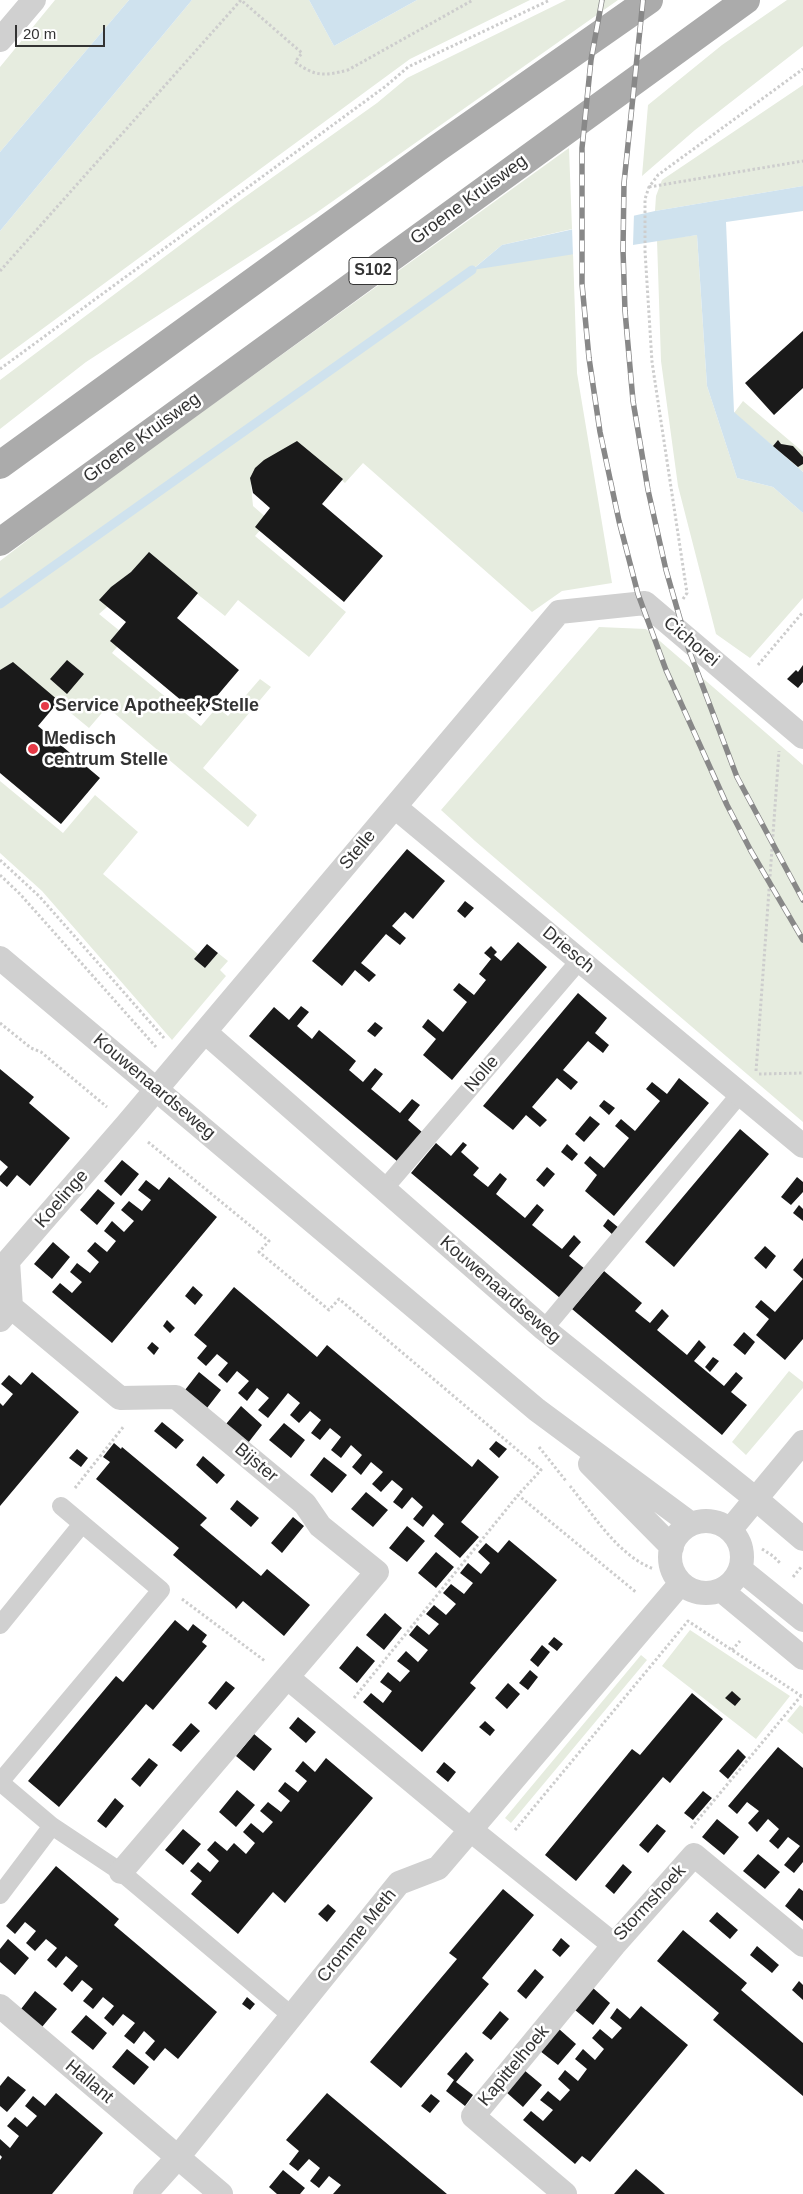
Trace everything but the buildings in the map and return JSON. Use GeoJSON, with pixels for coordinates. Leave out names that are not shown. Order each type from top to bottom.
{"type":"FeatureCollection","features":[{"type":"Feature","properties":{"kind":"main road"},"geometry":{"type":"LineString","coordinates":[[0,465],[436,149],[649,0]]}},
{"type":"Feature","properties":{"kind":"main road","name":"Groene Kruisweg"},"geometry":{"type":"LineString","coordinates":[[0,542],[746,0]]}},
{"type":"Feature","properties":{"kind":"street"},"geometry":{"type":"LineString","coordinates":[[0,40],[34,0]]}},
{"type":"Feature","properties":{"kind":"street","name":"Cichorei"},"geometry":{"type":"LineString","coordinates":[[560,612],[645,603],[803,737]]}},
{"type":"Feature","properties":{"kind":"street","name":"Stelle"},"geometry":{"type":"LineString","coordinates":[[157,1089],[560,612]]}},
{"type":"Feature","properties":{"kind":"street","name":"Driesch"},"geometry":{"type":"LineString","coordinates":[[395,806],[803,1146]]}},
{"type":"Feature","properties":{"kind":"street","name":"Kouwenaardseweg"},"geometry":{"type":"LineString","coordinates":[[0,958],[537,1410],[691,1524]]}},
{"type":"Feature","properties":{"kind":"street","name":"Nolle"},"geometry":{"type":"LineString","coordinates":[[384,1189],[580,960]]}},
{"type":"Feature","properties":{"kind":"street","name":"Kouwenaardseweg"},"geometry":{"type":"LineString","coordinates":[[205,1032],[544,1329],[803,1539]]}},
{"type":"Feature","properties":{"kind":"street","name":"Koelinge"},"geometry":{"type":"LineString","coordinates":[[6,1313],[4,1258],[157,1089]]}},
{"type":"Feature","properties":{"kind":"street"},"geometry":{"type":"LineString","coordinates":[[544,1329],[740,1094]]}},
{"type":"Feature","properties":{"kind":"street","name":"Bijster"},"geometry":{"type":"LineString","coordinates":[[6,1313],[120,1398],[176,1397],[305,1504],[320,1526],[376,1572],[122,1872]]}},
{"type":"Feature","properties":{"kind":"street","name":"Kouwenaardseweg"},"geometry":{"type":"LineString","coordinates":[[537,1410],[672,1547]]}},
{"type":"Feature","properties":{"kind":"street"},"geometry":{"type":"LineString","coordinates":[[730,1530],[803,1442]]}},
{"type":"Feature","properties":{"kind":"street"},"geometry":{"type":"LineString","coordinates":[[61,1506],[161,1590],[0,1782],[52,1826],[122,1872],[292,2016]]}},
{"type":"Feature","properties":{"kind":"street"},"geometry":{"type":"LineString","coordinates":[[707,1521],[716,1522],[730,1530],[740,1544],[742,1552],[740,1569],[736,1577],[721,1590],[704,1593],[695,1591],[681,1583],[672,1568],[670,1557],[676,1538],[691,1524],[707,1521]]}},
{"type":"Feature","properties":{"kind":"street"},"geometry":{"type":"LineString","coordinates":[[0,1625],[82,1524]]}},
{"type":"Feature","properties":{"kind":"street"},"geometry":{"type":"LineString","coordinates":[[740,1569],[803,1620]]}},
{"type":"Feature","properties":{"kind":"street","name":"Cromme Meth"},"geometry":{"type":"LineString","coordinates":[[145,2194],[178,2158],[399,1883],[438,1868],[472,1831],[681,1583]]}},
{"type":"Feature","properties":{"kind":"street"},"geometry":{"type":"LineString","coordinates":[[721,1590],[803,1658]]}},
{"type":"Feature","properties":{"kind":"street"},"geometry":{"type":"LineString","coordinates":[[288,1678],[336,1720],[472,1831]]}},
{"type":"Feature","properties":{"kind":"street"},"geometry":{"type":"LineString","coordinates":[[0,1895],[52,1826]]}},
{"type":"Feature","properties":{"kind":"street","name":"Stormshoek"},"geometry":{"type":"LineString","coordinates":[[472,1831],[614,1945],[694,1855],[803,1945]]}},
{"type":"Feature","properties":{"kind":"street","name":"Kapittelhoek"},"geometry":{"type":"LineString","coordinates":[[565,2194],[473,2116],[614,1945]]}},
{"type":"Feature","properties":{"kind":"street","name":"Hallant"},"geometry":{"type":"LineString","coordinates":[[0,2006],[221,2194]]}},
{"type":"Feature","properties":{"kind":"path"},"geometry":{"type":"LineString","coordinates":[[0,271],[241,0],[302,53],[295,62],[316,74],[329,75],[348,70],[473,0]]}},
{"type":"Feature","properties":{"kind":"path"},"geometry":{"type":"LineString","coordinates":[[0,369],[386,86],[408,67],[550,0]]}},
{"type":"Feature","properties":{"kind":"path"},"geometry":{"type":"LineString","coordinates":[[667,622],[687,593],[652,362],[645,251],[645,199],[649,186],[658,175],[803,69]]}},
{"type":"Feature","properties":{"kind":"path"},"geometry":{"type":"LineString","coordinates":[[649,186],[803,161]]}},
{"type":"Feature","properties":{"kind":"path"},"geometry":{"type":"LineString","coordinates":[[742,685],[803,612]]}},
{"type":"Feature","properties":{"kind":"path"},"geometry":{"type":"LineString","coordinates":[[781,718],[756,1074],[803,1073]]}},
{"type":"Feature","properties":{"kind":"path"},"geometry":{"type":"LineString","coordinates":[[0,860],[40,897],[182,1058]]}},
{"type":"Feature","properties":{"kind":"path","name":"Kouwenaardseweg"},"geometry":{"type":"LineString","coordinates":[[0,875],[20,894],[155,1046]]}},
{"type":"Feature","properties":{"kind":"path"},"geometry":{"type":"LineString","coordinates":[[0,1023],[31,1048],[41,1052],[269,1241],[259,1252],[329,1310],[339,1299],[541,1470],[518,1495],[336,1720]]}},
{"type":"Feature","properties":{"kind":"path"},"geometry":{"type":"LineString","coordinates":[[61,1506],[146,1398]]}},
{"type":"Feature","properties":{"kind":"path"},"geometry":{"type":"LineString","coordinates":[[518,1495],[681,1631]]}},
{"type":"Feature","properties":{"kind":"path"},"geometry":{"type":"LineString","coordinates":[[161,1590],[176,1594],[288,1678]]}},
{"type":"Feature","properties":{"kind":"path"},"geometry":{"type":"LineString","coordinates":[[497,1852],[688,1621],[802,1697],[691,1828],[694,1855]]}},
{"type":"Feature","properties":{"kind":"shaded area"},"geometry":{"type":"Polygon","coordinates":[[[55,0],[129,0],[0,152],[0,67],[55,0]]]}},
{"type":"Feature","properties":{"kind":"shaded area"},"geometry":{"type":"Polygon","coordinates":[[[192,0],[309,0],[334,46],[417,0],[530,0],[410,59],[0,360],[0,231],[192,0]]]}},
{"type":"Feature","properties":{"kind":"shaded area"},"geometry":{"type":"Polygon","coordinates":[[[566,0],[618,0],[316,213],[86,362],[0,429],[0,380],[235,204],[377,103],[407,78],[566,0]]]}},
{"type":"Feature","properties":{"kind":"shaded area"},"geometry":{"type":"Polygon","coordinates":[[[787,0],[803,0],[803,46],[695,130],[642,176],[648,105],[722,45],[787,0]]]}},
{"type":"Feature","properties":{"kind":"shaded area"},"geometry":{"type":"Polygon","coordinates":[[[803,85],[803,186],[655,211],[656,196],[662,180],[803,85]]]}},
{"type":"Feature","properties":{"kind":"shaded area"},"geometry":{"type":"Polygon","coordinates":[[[569,148],[572,229],[502,245],[473,269],[573,253],[577,373],[612,583],[562,591],[532,612],[363,463],[345,483],[303,448],[251,485],[253,506],[269,520],[255,536],[346,612],[309,657],[238,600],[225,616],[153,559],[132,585],[99,614],[126,636],[112,653],[201,726],[217,707],[228,716],[260,679],[271,687],[203,768],[257,815],[248,827],[107,707],[89,728],[16,668],[0,680],[0,561],[73,505],[569,148]]]}},
{"type":"Feature","properties":{"kind":"shaded area"},"geometry":{"type":"Polygon","coordinates":[[[697,235],[707,386],[737,478],[773,487],[803,513],[803,598],[750,658],[716,634],[678,486],[661,361],[657,240],[697,235]]]}},
{"type":"Feature","properties":{"kind":"shaded area"},"geometry":{"type":"Polygon","coordinates":[[[743,401],[803,452],[803,472],[734,413],[743,401]]]}},
{"type":"Feature","properties":{"kind":"shaded area"},"geometry":{"type":"Polygon","coordinates":[[[599,627],[646,629],[803,765],[803,1122],[441,810],[599,627]]]}},
{"type":"Feature","properties":{"kind":"shaded area"},"geometry":{"type":"Polygon","coordinates":[[[0,781],[63,833],[95,795],[138,832],[103,874],[198,954],[194,959],[205,968],[218,953],[228,961],[220,970],[226,976],[172,1040],[42,891],[0,853],[0,781]]]}},
{"type":"Feature","properties":{"kind":"shaded area"},"geometry":{"type":"Polygon","coordinates":[[[789,1371],[803,1382],[803,1388],[746,1455],[732,1442],[789,1371]]]}},
{"type":"Feature","properties":{"kind":"shaded area"},"geometry":{"type":"Polygon","coordinates":[[[690,1630],[790,1696],[756,1739],[662,1666],[690,1630]]]}},
{"type":"Feature","properties":{"kind":"shaded area"},"geometry":{"type":"Polygon","coordinates":[[[641,1655],[647,1660],[511,1823],[505,1818],[641,1655]]]}},
{"type":"Feature","properties":{"kind":"shaded area"},"geometry":{"type":"Polygon","coordinates":[[[800,1705],[803,1707],[803,1734],[787,1721],[800,1705]]]}},
{"type":"Feature","properties":{"kind":"water"},"geometry":{"type":"Polygon","coordinates":[[[129,0],[192,0],[0,231],[0,152],[129,0]]]}},
{"type":"Feature","properties":{"kind":"water"},"geometry":{"type":"Polygon","coordinates":[[[309,0],[417,0],[334,46],[309,0]]]}},
{"type":"Feature","properties":{"kind":"water"},"geometry":{"type":"Polygon","coordinates":[[[803,186],[803,211],[726,222],[734,412],[803,472],[803,513],[773,487],[737,478],[707,386],[697,235],[472,270],[502,245],[655,211],[803,186]]]}},
{"type":"Feature","properties":{"kind":"pier"},"geometry":{"type":"Polygon","coordinates":[[[634,213],[633,246],[573,256],[572,227],[634,213]]]}},
{"type":"Feature","properties":{"kind":"waterway"},"geometry":{"type":"LineString","coordinates":[[0,604],[472,270]]}},
{"type":"Feature","properties":{"kind":"railway"},"geometry":{"type":"LineString","coordinates":[[602,0],[591,60],[582,148],[582,284],[589,358],[600,432],[619,521],[638,594],[666,670],[727,805],[751,851],[803,940]]}},
{"type":"Feature","properties":{"kind":"railway"},"geometry":{"type":"LineString","coordinates":[[643,0],[624,183],[623,250],[625,311],[633,401],[648,490],[666,570],[689,650],[737,777],[803,900]]}},
{"type":"Feature","properties":{"kind":"place","name":"Service Apotheek Stelle"},"geometry":{"type":"Point","coordinates":[45,706]}},
{"type":"Feature","properties":{"kind":"place","name":"Medisch centrum Stelle"},"geometry":{"type":"Point","coordinates":[33,749]}}]}
